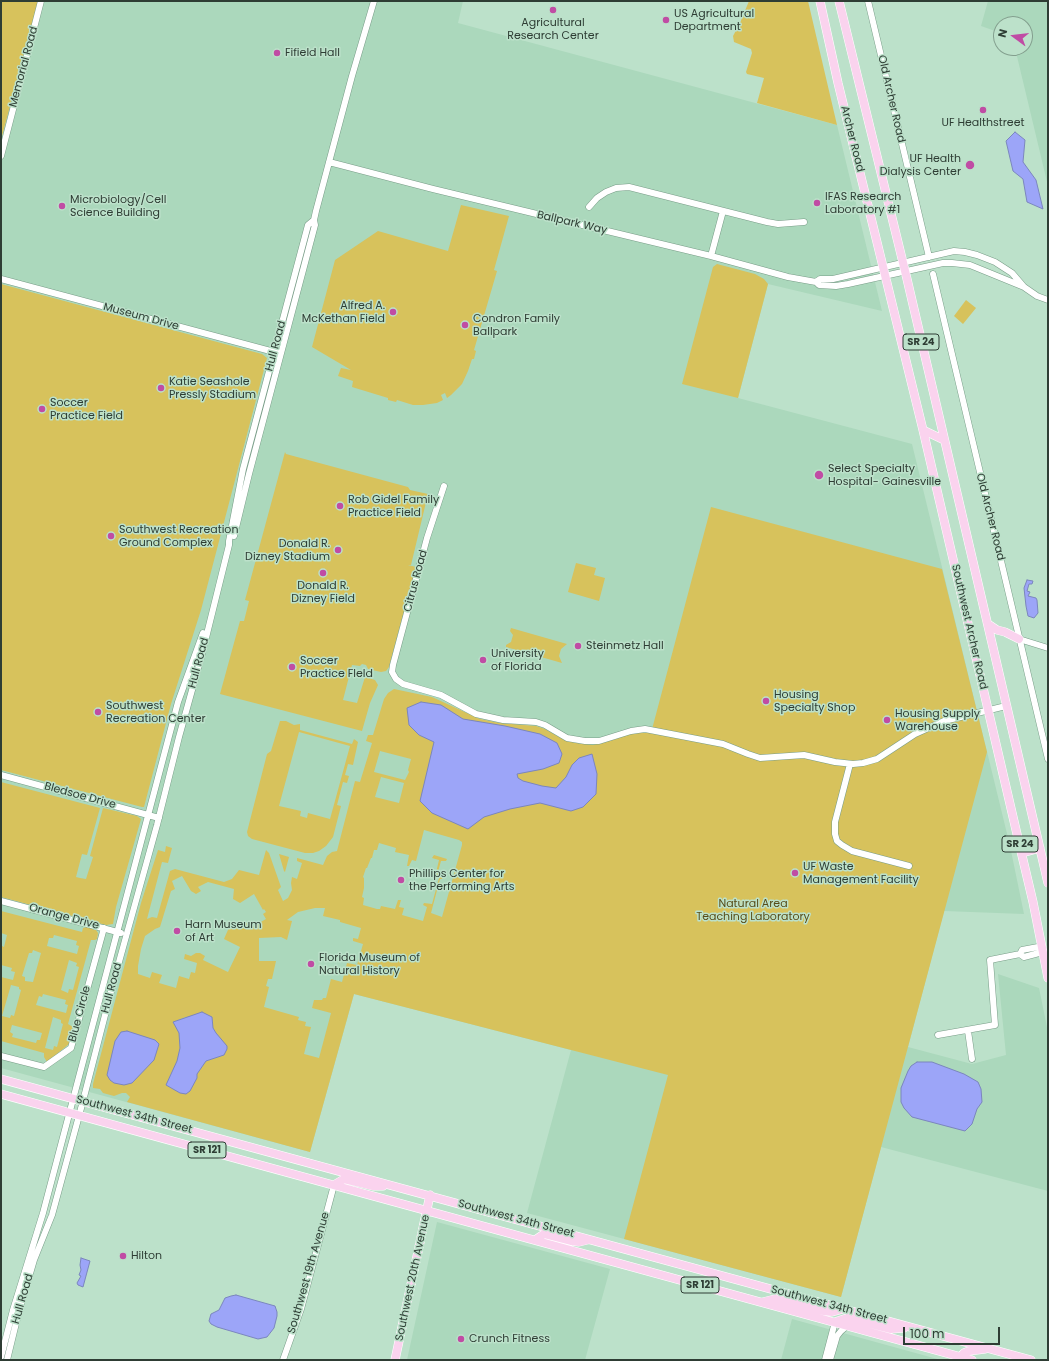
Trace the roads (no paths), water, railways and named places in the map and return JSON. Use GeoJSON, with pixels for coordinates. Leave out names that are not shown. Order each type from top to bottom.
{"type":"FeatureCollection","features":[{"type":"Feature","properties":{"kind":"main road","name":"Archer Road"},"geometry":{"type":"LineString","coordinates":[[820,1],[838,83],[886,276]]}},
{"type":"Feature","properties":{"kind":"main road","name":"Archer Road"},"geometry":{"type":"LineString","coordinates":[[839,1],[904,272]]}},
{"type":"Feature","properties":{"kind":"main road","name":"Southwest Archer Road"},"geometry":{"type":"LineString","coordinates":[[904,272],[1048,882]]}},
{"type":"Feature","properties":{"kind":"main road","name":"Southwest Archer Road"},"geometry":{"type":"LineString","coordinates":[[886,276],[1045,949],[1048,978]]}},
{"type":"Feature","properties":{"kind":"main road"},"geometry":{"type":"LineString","coordinates":[[923,430],[944,440]]}},
{"type":"Feature","properties":{"kind":"main road"},"geometry":{"type":"LineString","coordinates":[[988,624],[997,630],[1019,638]]}},
{"type":"Feature","properties":{"kind":"main road"},"geometry":{"type":"LineString","coordinates":[[1022,853],[1040,848]]}},
{"type":"Feature","properties":{"kind":"main road","name":"Southwest 34th Street"},"geometry":{"type":"LineString","coordinates":[[1,1078],[1031,1360]]}},
{"type":"Feature","properties":{"kind":"main road","name":"Southwest 34th Street"},"geometry":{"type":"LineString","coordinates":[[1,1094],[972,1360]]}},
{"type":"Feature","properties":{"kind":"main road"},"geometry":{"type":"LineString","coordinates":[[334,1185],[344,1179],[373,1186],[389,1185]]}},
{"type":"Feature","properties":{"kind":"main road","name":"Southwest 20th Avenue"},"geometry":{"type":"LineString","coordinates":[[395,1360],[430,1196]]}},
{"type":"Feature","properties":{"kind":"main road"},"geometry":{"type":"LineString","coordinates":[[535,1240],[544,1234],[575,1241],[589,1239]]}},
{"type":"Feature","properties":{"kind":"main road"},"geometry":{"type":"LineString","coordinates":[[763,1302],[775,1299],[824,1311],[832,1312],[844,1309]]}},
{"type":"Feature","properties":{"kind":"main road"},"geometry":{"type":"LineString","coordinates":[[835,1322],[847,1318],[891,1329],[911,1327]]}},
{"type":"Feature","properties":{"kind":"main road"},"geometry":{"type":"LineString","coordinates":[[960,1356],[969,1351],[990,1349]]}},
{"type":"Feature","properties":{"kind":"street","name":"Memorial Road"},"geometry":{"type":"LineString","coordinates":[[1,156],[41,1]]}},
{"type":"Feature","properties":{"kind":"street","name":"Hull Road"},"geometry":{"type":"LineString","coordinates":[[7,1360],[38,1248],[52,1215],[83,1101],[126,934],[159,818],[202,654],[229,545],[228,541],[241,475],[278,353],[308,225],[314,220],[352,76],[374,1]]}},
{"type":"Feature","properties":{"kind":"street","name":"Old Archer Road"},"geometry":{"type":"LineString","coordinates":[[868,1],[929,257]]}},
{"type":"Feature","properties":{"kind":"street","name":"Ballpark Way"},"geometry":{"type":"LineString","coordinates":[[329,162],[432,189],[711,256],[788,278],[816,282],[819,285],[836,286],[940,264],[952,263],[970,265],[1024,287]]}},
{"type":"Feature","properties":{"kind":"street"},"geometry":{"type":"LineString","coordinates":[[589,207],[597,198],[606,192],[616,188],[629,187],[758,220],[778,224],[804,222]]}},
{"type":"Feature","properties":{"kind":"street"},"geometry":{"type":"LineString","coordinates":[[711,256],[723,211]]}},
{"type":"Feature","properties":{"kind":"street","name":"Ballpark Way"},"geometry":{"type":"LineString","coordinates":[[816,282],[954,252],[976,255],[995,262],[1012,273],[1024,287]]}},
{"type":"Feature","properties":{"kind":"street"},"geometry":{"type":"LineString","coordinates":[[920,269],[933,274],[940,264]]}},
{"type":"Feature","properties":{"kind":"street","name":"Old Archer Road"},"geometry":{"type":"LineString","coordinates":[[933,274],[1048,759]]}},
{"type":"Feature","properties":{"kind":"street","name":"Museum Drive"},"geometry":{"type":"LineString","coordinates":[[1,279],[278,353]]}},
{"type":"Feature","properties":{"kind":"street"},"geometry":{"type":"LineString","coordinates":[[1024,287],[1037,296],[1048,300]]}},
{"type":"Feature","properties":{"kind":"street","name":"Citrus Road"},"geometry":{"type":"LineString","coordinates":[[444,486],[427,538],[393,665],[392,672],[394,677],[403,684],[440,695],[476,714],[503,720],[536,722],[545,725],[565,737],[588,742],[599,741],[631,730],[642,729],[723,744],[758,757],[768,758],[805,755],[850,764]]}},
{"type":"Feature","properties":{"kind":"street","name":"Hull Road"},"geometry":{"type":"LineString","coordinates":[[1,1357],[13,1310],[43,1213],[178,702],[211,613]]}},
{"type":"Feature","properties":{"kind":"street"},"geometry":{"type":"LineString","coordinates":[[1019,638],[1048,648]]}},
{"type":"Feature","properties":{"kind":"street"},"geometry":{"type":"LineString","coordinates":[[909,866],[850,850],[838,841],[835,834],[835,822],[850,764],[863,763],[877,759],[915,734],[944,721],[1006,706]]}},
{"type":"Feature","properties":{"kind":"street","name":"Bledsoe Drive"},"geometry":{"type":"LineString","coordinates":[[1,775],[159,818]]}},
{"type":"Feature","properties":{"kind":"street","name":"Orange Drive"},"geometry":{"type":"LineString","coordinates":[[1,901],[126,934]]}},
{"type":"Feature","properties":{"kind":"street","name":"Blue Circle"},"geometry":{"type":"LineString","coordinates":[[1,1056],[44,1067],[71,1048],[104,928]]}},
{"type":"Feature","properties":{"kind":"street"},"geometry":{"type":"LineString","coordinates":[[938,1035],[995,1025],[990,960],[1020,954],[1024,957],[1039,953],[1045,949]]}},
{"type":"Feature","properties":{"kind":"street"},"geometry":{"type":"LineString","coordinates":[[968,1030],[972,1059]]}},
{"type":"Feature","properties":{"kind":"street","name":"Southwest 19th Avenue"},"geometry":{"type":"LineString","coordinates":[[283,1360],[300,1309],[334,1185]]}},
{"type":"Feature","properties":{"kind":"street"},"geometry":{"type":"LineString","coordinates":[[825,1360],[835,1322]]}},
{"type":"Feature","properties":{"kind":"street"},"geometry":{"type":"LineString","coordinates":[[830,1360],[837,1336],[848,1325]]}},
{"type":"Feature","properties":{"kind":"water"},"geometry":{"type":"Polygon","coordinates":[[[1015,132],[1025,140],[1023,162],[1036,180],[1043,209],[1027,202],[1023,179],[1013,171],[1006,141],[1015,132]]]}},
{"type":"Feature","properties":{"kind":"water"},"geometry":{"type":"Polygon","coordinates":[[[1027,580],[1033,581],[1032,584],[1029,584],[1027,591],[1030,592],[1028,596],[1036,598],[1037,600],[1038,613],[1034,618],[1028,616],[1026,606],[1024,588],[1027,580]]]}},
{"type":"Feature","properties":{"kind":"water"},"geometry":{"type":"Polygon","coordinates":[[[421,702],[441,705],[463,719],[540,734],[557,743],[562,754],[559,763],[543,769],[517,774],[518,778],[523,781],[556,788],[566,777],[572,765],[579,758],[592,754],[597,774],[596,794],[583,807],[571,811],[540,803],[510,809],[484,817],[468,829],[432,813],[420,801],[434,742],[419,735],[409,725],[407,708],[421,702]]]}},
{"type":"Feature","properties":{"kind":"water"},"geometry":{"type":"Polygon","coordinates":[[[202,1012],[212,1017],[213,1028],[227,1046],[227,1049],[224,1055],[206,1061],[197,1074],[197,1078],[190,1091],[186,1094],[180,1093],[166,1085],[177,1061],[180,1048],[179,1033],[173,1022],[202,1012]]]}},
{"type":"Feature","properties":{"kind":"water"},"geometry":{"type":"Polygon","coordinates":[[[127,1031],[155,1040],[159,1044],[154,1060],[132,1083],[124,1085],[114,1083],[107,1075],[115,1041],[121,1032],[127,1031]]]}},
{"type":"Feature","properties":{"kind":"water"},"geometry":{"type":"Polygon","coordinates":[[[917,1062],[932,1062],[964,1074],[978,1082],[981,1089],[982,1102],[977,1109],[972,1124],[965,1131],[912,1117],[904,1108],[901,1102],[901,1088],[911,1066],[917,1062]]]}},
{"type":"Feature","properties":{"kind":"water"},"geometry":{"type":"Polygon","coordinates":[[[81,1258],[90,1261],[83,1287],[77,1283],[81,1276],[79,1275],[81,1270],[81,1258]]]}},
{"type":"Feature","properties":{"kind":"water"},"geometry":{"type":"Polygon","coordinates":[[[236,1295],[275,1306],[277,1316],[274,1328],[267,1337],[258,1339],[211,1324],[209,1321],[211,1314],[219,1310],[225,1298],[236,1295]]]}},
{"type":"Feature","properties":{"kind":"place","name":"Agricultural Research Center"},"geometry":{"type":"Point","coordinates":[553,10]}},
{"type":"Feature","properties":{"kind":"place","name":"US Agricultural Department"},"geometry":{"type":"Point","coordinates":[666,20]}},
{"type":"Feature","properties":{"kind":"place","name":"Fifield Hall"},"geometry":{"type":"Point","coordinates":[277,53]}},
{"type":"Feature","properties":{"kind":"place","name":"UF Healthstreet"},"geometry":{"type":"Point","coordinates":[983,110]}},
{"type":"Feature","properties":{"kind":"place","name":"UF Health Dialysis Center"},"geometry":{"type":"Point","coordinates":[970,165]}},
{"type":"Feature","properties":{"kind":"place","name":"IFAS Research Laboratory #1"},"geometry":{"type":"Point","coordinates":[817,203]}},
{"type":"Feature","properties":{"kind":"place","name":"Microbiology/Cell Science Building"},"geometry":{"type":"Point","coordinates":[62,206]}},
{"type":"Feature","properties":{"kind":"place","name":"Alfred A. McKethan Field"},"geometry":{"type":"Point","coordinates":[393,312]}},
{"type":"Feature","properties":{"kind":"place","name":"Condron Family Ballpark"},"geometry":{"type":"Point","coordinates":[465,325]}},
{"type":"Feature","properties":{"kind":"place","name":"Katie Seashole Pressly Stadium"},"geometry":{"type":"Point","coordinates":[161,388]}},
{"type":"Feature","properties":{"kind":"place","name":"Soccer Practice Field"},"geometry":{"type":"Point","coordinates":[42,409]}},
{"type":"Feature","properties":{"kind":"place","name":"Select Specialty Hospital- Gainesville"},"geometry":{"type":"Point","coordinates":[819,475]}},
{"type":"Feature","properties":{"kind":"place","name":"Rob Gidel Family Practice Field"},"geometry":{"type":"Point","coordinates":[340,506]}},
{"type":"Feature","properties":{"kind":"place","name":"Southwest Recreation Ground Complex"},"geometry":{"type":"Point","coordinates":[111,536]}},
{"type":"Feature","properties":{"kind":"place","name":"Donald R. Dizney Stadium"},"geometry":{"type":"Point","coordinates":[338,550]}},
{"type":"Feature","properties":{"kind":"place","name":"Donald R. Dizney Field"},"geometry":{"type":"Point","coordinates":[323,573]}},
{"type":"Feature","properties":{"kind":"place","name":"Steinmetz Hall"},"geometry":{"type":"Point","coordinates":[578,646]}},
{"type":"Feature","properties":{"kind":"place","name":"University of Florida"},"geometry":{"type":"Point","coordinates":[483,660]}},
{"type":"Feature","properties":{"kind":"place","name":"Soccer Practice FIeld"},"geometry":{"type":"Point","coordinates":[292,667]}},
{"type":"Feature","properties":{"kind":"place","name":"Housing Specialty Shop"},"geometry":{"type":"Point","coordinates":[766,701]}},
{"type":"Feature","properties":{"kind":"place","name":"Southwest Recreation Center"},"geometry":{"type":"Point","coordinates":[98,712]}},
{"type":"Feature","properties":{"kind":"place","name":"Housing Supply Warehouse"},"geometry":{"type":"Point","coordinates":[887,720]}},
{"type":"Feature","properties":{"kind":"place","name":"UF Waste Management Facility"},"geometry":{"type":"Point","coordinates":[795,873]}},
{"type":"Feature","properties":{"kind":"place","name":"Phillips Center for the Performing Arts"},"geometry":{"type":"Point","coordinates":[401,880]}},
{"type":"Feature","properties":{"kind":"place","name":"Harn Museum of Art"},"geometry":{"type":"Point","coordinates":[177,931]}},
{"type":"Feature","properties":{"kind":"place","name":"Florida Museum of Natural History"},"geometry":{"type":"Point","coordinates":[311,964]}},
{"type":"Feature","properties":{"kind":"place","name":"Hilton"},"geometry":{"type":"Point","coordinates":[123,1256]}},
{"type":"Feature","properties":{"kind":"place","name":"Crunch Fitness"},"geometry":{"type":"Point","coordinates":[461,1339]}},
{"type":"Feature","properties":{"kind":"park label","name":"Natural Area Teaching Laboratory"},"geometry":{"type":"Point","coordinates":[753,910]}}]}
